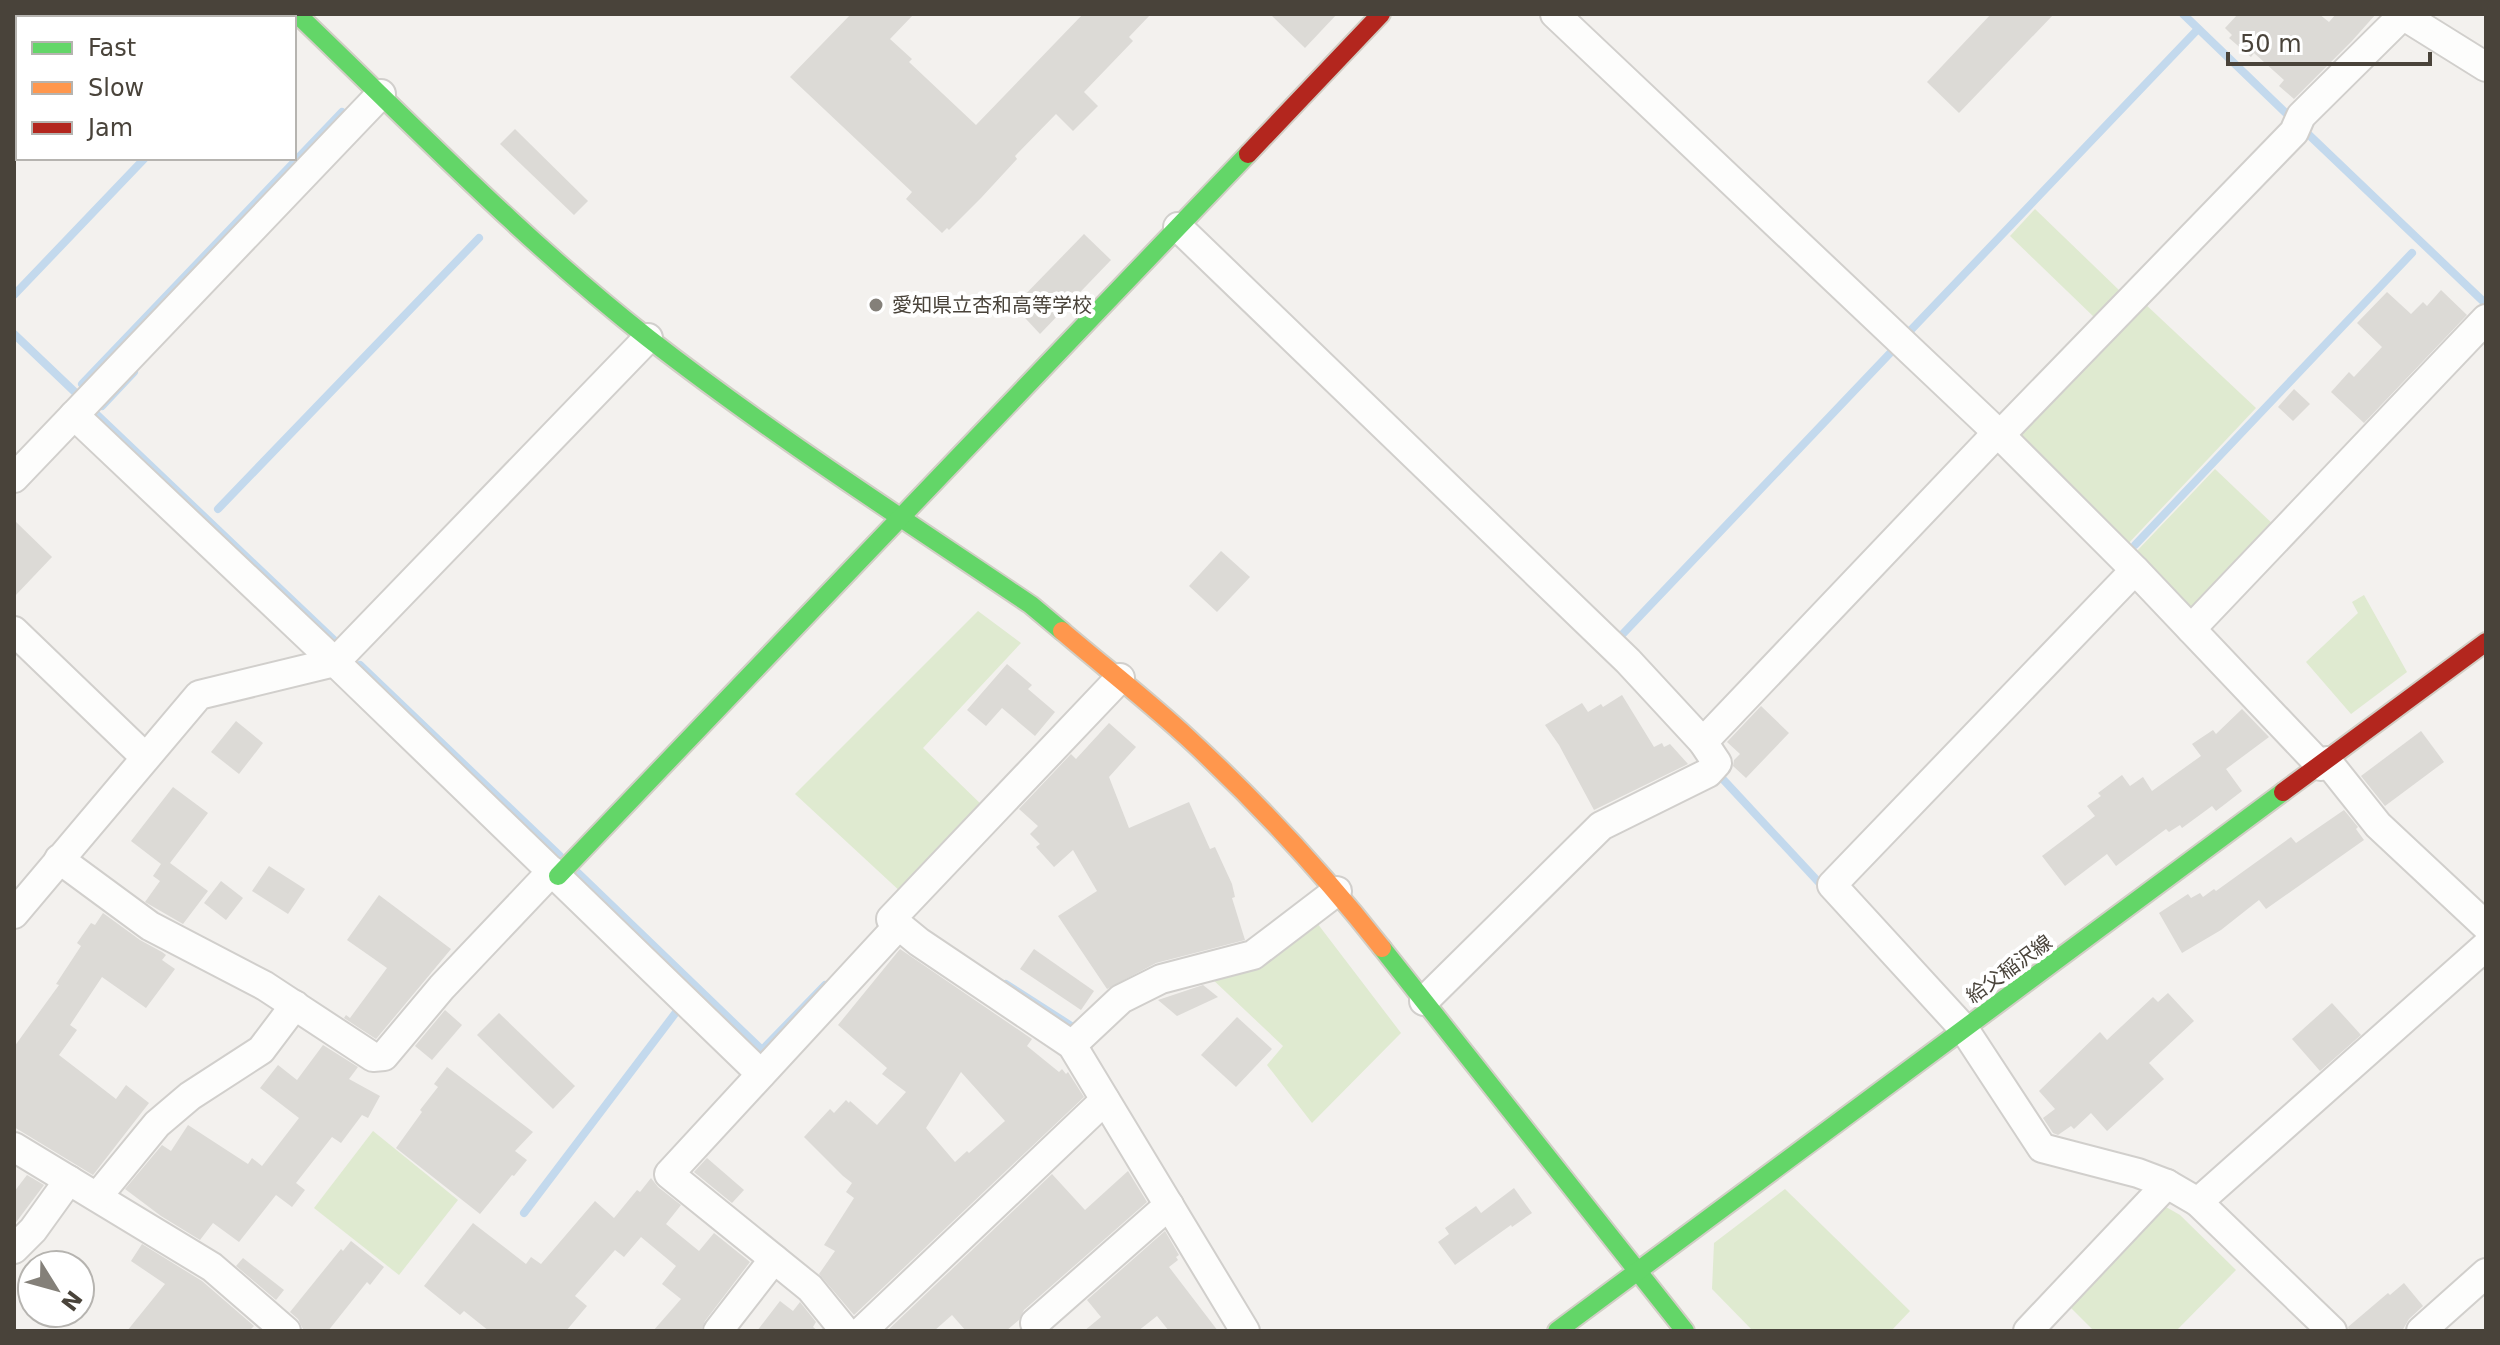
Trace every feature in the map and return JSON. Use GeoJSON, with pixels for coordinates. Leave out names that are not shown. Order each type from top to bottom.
{"type":"FeatureCollection","features":[{"type":"Feature","properties":{"kind":"street"},"geometry":{"type":"LineString","coordinates":[[297,14],[536,244],[648,338],[787,441],[1031,605],[1186,736],[1248,796],[1337,891],[1685,1331]]}},
{"type":"Feature","properties":{"kind":"street"},"geometry":{"type":"LineString","coordinates":[[59,859],[150,926],[265,986],[373,1057],[384,1056],[442,987],[555,874],[1381,14]]}},
{"type":"Feature","properties":{"kind":"street"},"geometry":{"type":"LineString","coordinates":[[1555,14],[1999,434],[2324,764],[2378,825],[2486,926]]}},
{"type":"Feature","properties":{"kind":"street"},"geometry":{"type":"LineString","coordinates":[[1703,742],[2294,132],[2301,116],[2403,15],[2486,67]]}},
{"type":"Feature","properties":{"kind":"street"},"geometry":{"type":"LineString","coordinates":[[14,478],[381,94]]}},
{"type":"Feature","properties":{"kind":"street"},"geometry":{"type":"LineString","coordinates":[[1178,227],[1628,661],[1703,742],[1717,763],[1708,773],[1601,826],[1424,1001]]}},
{"type":"Feature","properties":{"kind":"street"},"geometry":{"type":"LineString","coordinates":[[2191,629],[2486,319]]}},
{"type":"Feature","properties":{"kind":"street"},"geometry":{"type":"LineString","coordinates":[[14,914],[199,695],[335,662],[648,338]]}},
{"type":"Feature","properties":{"kind":"street"},"geometry":{"type":"LineString","coordinates":[[74,415],[335,662],[761,1074]]}},
{"type":"Feature","properties":{"kind":"street"},"geometry":{"type":"LineString","coordinates":[[2135,570],[1832,885],[1964,1029],[2042,1148],[2138,1173],[2167,1184],[2198,1202],[2332,1331]]}},
{"type":"Feature","properties":{"kind":"street"},"geometry":{"type":"LineString","coordinates":[[14,631],[145,757]]}},
{"type":"Feature","properties":{"kind":"street","name":"給父稲沢線"},"geometry":{"type":"LineString","coordinates":[[1557,1331],[2486,642]]}},
{"type":"Feature","properties":{"kind":"street"},"geometry":{"type":"LineString","coordinates":[[1120,678],[891,919],[919,942],[1072,1045],[1245,1331]]}},
{"type":"Feature","properties":{"kind":"street"},"geometry":{"type":"LineString","coordinates":[[1072,1045],[1121,999],[1161,979],[1253,955],[1337,891]]}},
{"type":"Feature","properties":{"kind":"street"},"geometry":{"type":"LineString","coordinates":[[845,1331],[810,1288],[669,1174],[899,925]]}},
{"type":"Feature","properties":{"kind":"street"},"geometry":{"type":"LineString","coordinates":[[2198,1202],[2486,946]]}},
{"type":"Feature","properties":{"kind":"street"},"geometry":{"type":"LineString","coordinates":[[97,1197],[157,1124],[190,1096],[261,1050],[295,1005]]}},
{"type":"Feature","properties":{"kind":"street"},"geometry":{"type":"LineString","coordinates":[[862,1331],[1105,1100]]}},
{"type":"Feature","properties":{"kind":"street"},"geometry":{"type":"LineString","coordinates":[[14,1147],[212,1267],[286,1331]]}},
{"type":"Feature","properties":{"kind":"street"},"geometry":{"type":"LineString","coordinates":[[14,1249],[33,1230],[69,1180]]}},
{"type":"Feature","properties":{"kind":"street"},"geometry":{"type":"LineString","coordinates":[[2028,1331],[2167,1184]]}},
{"type":"Feature","properties":{"kind":"street"},"geometry":{"type":"LineString","coordinates":[[1034,1328],[1169,1205]]}},
{"type":"Feature","properties":{"kind":"street"},"geometry":{"type":"LineString","coordinates":[[718,1331],[774,1259]]}},
{"type":"Feature","properties":{"kind":"street"},"geometry":{"type":"LineString","coordinates":[[2421,1331],[2486,1273]]}},
{"type":"Feature","properties":{"kind":"green space"},"geometry":{"type":"Polygon","coordinates":[[[2035,209],[2120,291],[2095,318],[2010,236],[2035,209]]]}},
{"type":"Feature","properties":{"kind":"green space"},"geometry":{"type":"Polygon","coordinates":[[[2143,302],[2256,408],[2127,545],[2013,437],[2143,302]]]}},
{"type":"Feature","properties":{"kind":"green space"},"geometry":{"type":"Polygon","coordinates":[[[2215,469],[2278,529],[2193,613],[2136,552],[2215,469]]]}},
{"type":"Feature","properties":{"kind":"green space"},"geometry":{"type":"Polygon","coordinates":[[[2364,595],[2407,672],[2351,714],[2306,662],[2358,613],[2352,602],[2364,595]]]}},
{"type":"Feature","properties":{"kind":"green space"},"geometry":{"type":"Polygon","coordinates":[[[978,611],[1021,643],[923,748],[984,807],[903,894],[795,794],[978,611]]]}},
{"type":"Feature","properties":{"kind":"green space"},"geometry":{"type":"Polygon","coordinates":[[[1314,919],[1401,1033],[1312,1123],[1267,1065],[1283,1046],[1209,976],[1314,919]]]}},
{"type":"Feature","properties":{"kind":"green space"},"geometry":{"type":"Polygon","coordinates":[[[373,1131],[458,1200],[399,1275],[314,1208],[373,1131]]]}},
{"type":"Feature","properties":{"kind":"green space"},"geometry":{"type":"Polygon","coordinates":[[[1785,1189],[1910,1311],[1891,1331],[1753,1331],[1712,1289],[1714,1243],[1785,1189]]]}},
{"type":"Feature","properties":{"kind":"green space"},"geometry":{"type":"Polygon","coordinates":[[[2166,1207],[2180,1215],[2236,1270],[2176,1331],[2094,1331],[2069,1306],[2166,1207]]]}},
{"type":"Feature","properties":{"kind":"building"},"geometry":{"type":"Polygon","coordinates":[[[851,14],[914,14],[890,39],[912,59],[909,62],[976,125],[1083,14],[1151,14],[1129,37],[1133,41],[1084,92],[1098,106],[1073,131],[1056,114],[1015,156],[1017,159],[981,198],[949,230],[947,228],[942,233],[906,199],[912,192],[790,77],[851,14]]]}},
{"type":"Feature","properties":{"kind":"building"},"geometry":{"type":"Polygon","coordinates":[[[1270,14],[1337,14],[1305,48],[1270,14]]]}},
{"type":"Feature","properties":{"kind":"building"},"geometry":{"type":"Polygon","coordinates":[[[1991,14],[2054,14],[1959,113],[1927,82],[1991,14]]]}},
{"type":"Feature","properties":{"kind":"building"},"geometry":{"type":"Polygon","coordinates":[[[2238,14],[2319,14],[2329,22],[2336,14],[2376,14],[2294,99],[2279,86],[2284,80],[2254,53],[2251,57],[2229,38],[2232,35],[2225,28],[2238,14]]]}},
{"type":"Feature","properties":{"kind":"building"},"geometry":{"type":"Polygon","coordinates":[[[515,129],[588,201],[574,215],[500,144],[515,129]]]}},
{"type":"Feature","properties":{"kind":"building"},"geometry":{"type":"Polygon","coordinates":[[[1084,234],[1111,260],[1040,334],[1014,306],[1084,234]]]}},
{"type":"Feature","properties":{"kind":"building"},"geometry":{"type":"Polygon","coordinates":[[[2441,290],[2467,315],[2364,423],[2331,392],[2349,372],[2354,377],[2382,347],[2357,323],[2387,292],[2411,314],[2423,302],[2427,306],[2441,290]]]}},
{"type":"Feature","properties":{"kind":"building"},"geometry":{"type":"Polygon","coordinates":[[[2294,389],[2310,404],[2293,421],[2278,407],[2294,389]]]}},
{"type":"Feature","properties":{"kind":"building"},"geometry":{"type":"Polygon","coordinates":[[[14,520],[52,557],[14,597],[14,520]]]}},
{"type":"Feature","properties":{"kind":"building"},"geometry":{"type":"Polygon","coordinates":[[[1221,551],[1250,577],[1217,612],[1189,586],[1221,551]]]}},
{"type":"Feature","properties":{"kind":"building"},"geometry":{"type":"Polygon","coordinates":[[[1007,664],[1032,685],[1028,689],[1055,712],[1035,736],[1002,708],[986,726],[967,710],[1007,664]]]}},
{"type":"Feature","properties":{"kind":"building"},"geometry":{"type":"Polygon","coordinates":[[[1622,695],[1654,747],[1662,743],[1664,747],[1670,744],[1688,764],[1594,810],[1545,725],[1582,703],[1588,712],[1622,695]]]}},
{"type":"Feature","properties":{"kind":"building"},"geometry":{"type":"Polygon","coordinates":[[[1761,706],[1789,733],[1746,778],[1733,766],[1740,754],[1727,742],[1761,706]]]}},
{"type":"Feature","properties":{"kind":"building"},"geometry":{"type":"Polygon","coordinates":[[[2242,709],[2269,737],[2226,769],[2242,791],[2216,811],[2212,806],[2182,828],[2180,825],[2169,832],[2166,829],[2116,866],[2107,854],[2065,886],[2042,856],[2095,816],[2087,806],[2101,796],[2098,793],[2122,775],[2130,786],[2143,777],[2152,791],[2201,756],[2192,744],[2213,730],[2216,734],[2242,709]]]}},
{"type":"Feature","properties":{"kind":"building"},"geometry":{"type":"Polygon","coordinates":[[[236,721],[263,743],[239,774],[211,752],[236,721]]]}},
{"type":"Feature","properties":{"kind":"building"},"geometry":{"type":"Polygon","coordinates":[[[1109,723],[1136,747],[1109,777],[1129,828],[1189,802],[1210,849],[1215,847],[1232,884],[1235,897],[1232,898],[1245,940],[1156,963],[1107,989],[1058,916],[1097,891],[1073,850],[1054,867],[1036,847],[1040,844],[1030,834],[1038,826],[1019,809],[1071,754],[1076,759],[1109,723]]]}},
{"type":"Feature","properties":{"kind":"building"},"geometry":{"type":"Polygon","coordinates":[[[2421,731],[2444,762],[2385,806],[2361,776],[2421,731]]]}},
{"type":"Feature","properties":{"kind":"building"},"geometry":{"type":"Polygon","coordinates":[[[173,787],[208,813],[170,863],[208,891],[183,924],[145,902],[160,881],[153,876],[161,864],[131,841],[173,787]]]}},
{"type":"Feature","properties":{"kind":"building"},"geometry":{"type":"Polygon","coordinates":[[[2344,810],[2364,840],[2266,909],[2259,900],[2221,930],[2182,953],[2159,913],[2188,894],[2191,898],[2200,893],[2203,897],[2214,889],[2216,891],[2291,837],[2296,843],[2344,810]]]}},
{"type":"Feature","properties":{"kind":"building"},"geometry":{"type":"Polygon","coordinates":[[[269,866],[305,889],[288,914],[252,891],[269,866]]]}},
{"type":"Feature","properties":{"kind":"building"},"geometry":{"type":"Polygon","coordinates":[[[221,881],[243,898],[226,920],[204,903],[221,881]]]}},
{"type":"Feature","properties":{"kind":"building"},"geometry":{"type":"Polygon","coordinates":[[[379,895],[451,949],[376,1039],[344,1018],[346,1015],[350,1018],[387,968],[347,940],[379,895]]]}},
{"type":"Feature","properties":{"kind":"building"},"geometry":{"type":"Polygon","coordinates":[[[103,913],[166,955],[162,960],[175,969],[146,1008],[102,977],[70,1025],[77,1030],[59,1055],[116,1099],[126,1085],[149,1103],[93,1175],[14,1127],[14,1047],[59,985],[56,984],[81,946],[77,943],[91,923],[95,925],[103,913]]]}},
{"type":"Feature","properties":{"kind":"building"},"geometry":{"type":"Polygon","coordinates":[[[900,949],[1032,1039],[1027,1046],[1059,1072],[1062,1069],[1066,1074],[1068,1072],[1084,1097],[854,1315],[819,1274],[835,1251],[824,1245],[854,1198],[846,1192],[852,1183],[804,1137],[830,1109],[834,1113],[846,1100],[877,1125],[906,1092],[882,1074],[887,1068],[838,1025],[900,949]],[[961,1072],[926,1128],[955,1162],[1005,1121],[961,1072]]]}},
{"type":"Feature","properties":{"kind":"building"},"geometry":{"type":"Polygon","coordinates":[[[1034,949],[1094,991],[1081,1010],[1020,969],[1034,949]]]}},
{"type":"Feature","properties":{"kind":"building"},"geometry":{"type":"Polygon","coordinates":[[[1203,985],[1218,997],[1177,1016],[1158,1000],[1203,985]]]}},
{"type":"Feature","properties":{"kind":"building"},"geometry":{"type":"Polygon","coordinates":[[[2168,993],[2194,1021],[2149,1063],[2164,1079],[2107,1131],[2091,1113],[2074,1129],[2071,1126],[2058,1135],[2053,1133],[2043,1118],[2055,1109],[2039,1091],[2100,1032],[2107,1040],[2153,997],[2158,1002],[2168,993]]]}},
{"type":"Feature","properties":{"kind":"building"},"geometry":{"type":"Polygon","coordinates":[[[2332,1003],[2361,1035],[2320,1071],[2292,1039],[2332,1003]]]}},
{"type":"Feature","properties":{"kind":"building"},"geometry":{"type":"Polygon","coordinates":[[[445,1010],[462,1025],[432,1060],[415,1046],[445,1010]]]}},
{"type":"Feature","properties":{"kind":"building"},"geometry":{"type":"Polygon","coordinates":[[[499,1013],[575,1086],[553,1109],[477,1035],[499,1013]]]}},
{"type":"Feature","properties":{"kind":"building"},"geometry":{"type":"Polygon","coordinates":[[[1237,1017],[1272,1049],[1236,1087],[1201,1055],[1237,1017]]]}},
{"type":"Feature","properties":{"kind":"building"},"geometry":{"type":"Polygon","coordinates":[[[323,1045],[358,1067],[349,1079],[380,1096],[368,1118],[362,1115],[341,1143],[332,1137],[296,1183],[305,1190],[292,1207],[276,1195],[239,1242],[213,1223],[200,1240],[125,1189],[162,1145],[171,1151],[188,1125],[248,1164],[252,1158],[262,1166],[299,1118],[260,1088],[278,1065],[297,1080],[323,1045]]]}},
{"type":"Feature","properties":{"kind":"building"},"geometry":{"type":"Polygon","coordinates":[[[447,1067],[533,1132],[515,1151],[527,1160],[480,1214],[396,1148],[438,1087],[434,1084],[447,1067]]]}},
{"type":"Feature","properties":{"kind":"building"},"geometry":{"type":"Polygon","coordinates":[[[707,1158],[744,1190],[732,1203],[694,1172],[707,1158]]]}},
{"type":"Feature","properties":{"kind":"building"},"geometry":{"type":"Polygon","coordinates":[[[1128,1171],[1147,1202],[1024,1310],[1019,1320],[1006,1331],[966,1331],[952,1315],[934,1331],[887,1331],[1052,1174],[1085,1210],[1128,1171]]]}},
{"type":"Feature","properties":{"kind":"building"},"geometry":{"type":"Polygon","coordinates":[[[27,1175],[44,1185],[14,1225],[14,1192],[27,1175]]]}},
{"type":"Feature","properties":{"kind":"building"},"geometry":{"type":"Polygon","coordinates":[[[651,1178],[681,1205],[666,1224],[699,1251],[714,1233],[750,1262],[705,1321],[701,1331],[653,1331],[681,1299],[662,1284],[676,1266],[641,1237],[624,1257],[615,1250],[575,1296],[587,1306],[566,1331],[489,1331],[464,1311],[460,1315],[424,1286],[473,1223],[526,1264],[531,1257],[541,1264],[595,1201],[614,1218],[651,1178]]]}},
{"type":"Feature","properties":{"kind":"building"},"geometry":{"type":"Polygon","coordinates":[[[1514,1188],[1532,1213],[1455,1265],[1438,1242],[1449,1234],[1445,1228],[1476,1206],[1481,1213],[1514,1188]]]}},
{"type":"Feature","properties":{"kind":"building"},"geometry":{"type":"Polygon","coordinates":[[[1165,1231],[1179,1255],[1176,1257],[1178,1260],[1169,1267],[1218,1331],[1169,1331],[1157,1316],[1138,1331],[1084,1331],[1101,1317],[1087,1300],[1165,1231]]]}},
{"type":"Feature","properties":{"kind":"building"},"geometry":{"type":"Polygon","coordinates":[[[351,1241],[384,1267],[370,1285],[367,1282],[328,1331],[304,1331],[290,1312],[351,1241]]]}},
{"type":"Feature","properties":{"kind":"building"},"geometry":{"type":"Polygon","coordinates":[[[142,1244],[202,1281],[254,1326],[249,1331],[127,1331],[165,1284],[131,1261],[142,1244]]]}},
{"type":"Feature","properties":{"kind":"building"},"geometry":{"type":"Polygon","coordinates":[[[243,1258],[284,1290],[276,1300],[236,1266],[243,1258]]]}},
{"type":"Feature","properties":{"kind":"building"},"geometry":{"type":"Polygon","coordinates":[[[2404,1283],[2423,1306],[2402,1331],[2349,1331],[2348,1327],[2404,1283]]]}},
{"type":"Feature","properties":{"kind":"building"},"geometry":{"type":"Polygon","coordinates":[[[780,1301],[793,1311],[800,1302],[816,1322],[813,1327],[818,1331],[757,1331],[780,1301]]]}},
{"type":"Feature","properties":{"kind":"waterway"},"geometry":{"type":"LineString","coordinates":[[2183,14],[2289,116]]}},
{"type":"Feature","properties":{"kind":"waterway"},"geometry":{"type":"LineString","coordinates":[[1909,332],[2198,29]]}},
{"type":"Feature","properties":{"kind":"waterway"},"geometry":{"type":"LineString","coordinates":[[82,384],[342,112]]}},
{"type":"Feature","properties":{"kind":"waterway"},"geometry":{"type":"LineString","coordinates":[[2308,134],[2486,304]]}},
{"type":"Feature","properties":{"kind":"waterway"},"geometry":{"type":"LineString","coordinates":[[14,295],[143,160]]}},
{"type":"Feature","properties":{"kind":"waterway"},"geometry":{"type":"LineString","coordinates":[[218,509],[479,238]]}},
{"type":"Feature","properties":{"kind":"waterway"},"geometry":{"type":"LineString","coordinates":[[2135,545],[2412,253]]}},
{"type":"Feature","properties":{"kind":"waterway"},"geometry":{"type":"LineString","coordinates":[[14,334],[78,395]]}},
{"type":"Feature","properties":{"kind":"waterway"},"geometry":{"type":"LineString","coordinates":[[1617,640],[1894,349]]}},
{"type":"Feature","properties":{"kind":"waterway"},"geometry":{"type":"LineString","coordinates":[[102,406],[134,372]]}},
{"type":"Feature","properties":{"kind":"waterway"},"geometry":{"type":"LineString","coordinates":[[93,411],[336,642]]}},
{"type":"Feature","properties":{"kind":"waterway"},"geometry":{"type":"LineString","coordinates":[[360,665],[560,856]]}},
{"type":"Feature","properties":{"kind":"waterway"},"geometry":{"type":"LineString","coordinates":[[1719,775],[1825,889]]}},
{"type":"Feature","properties":{"kind":"waterway"},"geometry":{"type":"LineString","coordinates":[[578,873],[762,1050],[825,985]]}},
{"type":"Feature","properties":{"kind":"waterway"},"geometry":{"type":"LineString","coordinates":[[1006,984],[1076,1029]]}},
{"type":"Feature","properties":{"kind":"waterway"},"geometry":{"type":"LineString","coordinates":[[524,1213],[680,1007]]}},
{"type":"Feature","properties":{"kind":"traffic: fast"},"geometry":{"type":"LineString","coordinates":[[297,14],[512,221],[648,338],[789,442],[1031,605],[1062,631]]}},
{"type":"Feature","properties":{"kind":"traffic: fast"},"geometry":{"type":"LineString","coordinates":[[558,876],[1248,154]]}},
{"type":"Feature","properties":{"kind":"traffic: fast"},"geometry":{"type":"LineString","coordinates":[[1557,1331],[2283,792]]}},
{"type":"Feature","properties":{"kind":"traffic: fast"},"geometry":{"type":"LineString","coordinates":[[1382,948],[1685,1331]]}},
{"type":"Feature","properties":{"kind":"traffic: slow"},"geometry":{"type":"LineString","coordinates":[[1062,631],[1172,724],[1240,788],[1313,866],[1382,948]]}},
{"type":"Feature","properties":{"kind":"traffic: jam"},"geometry":{"type":"LineString","coordinates":[[1248,154],[1381,14]]}},
{"type":"Feature","properties":{"kind":"traffic: jam"},"geometry":{"type":"LineString","coordinates":[[2283,792],[2486,642]]}},
{"type":"Feature","properties":{"kind":"place","name":"愛知県立杏和高等学校"},"geometry":{"type":"Point","coordinates":[876,305]}}]}
